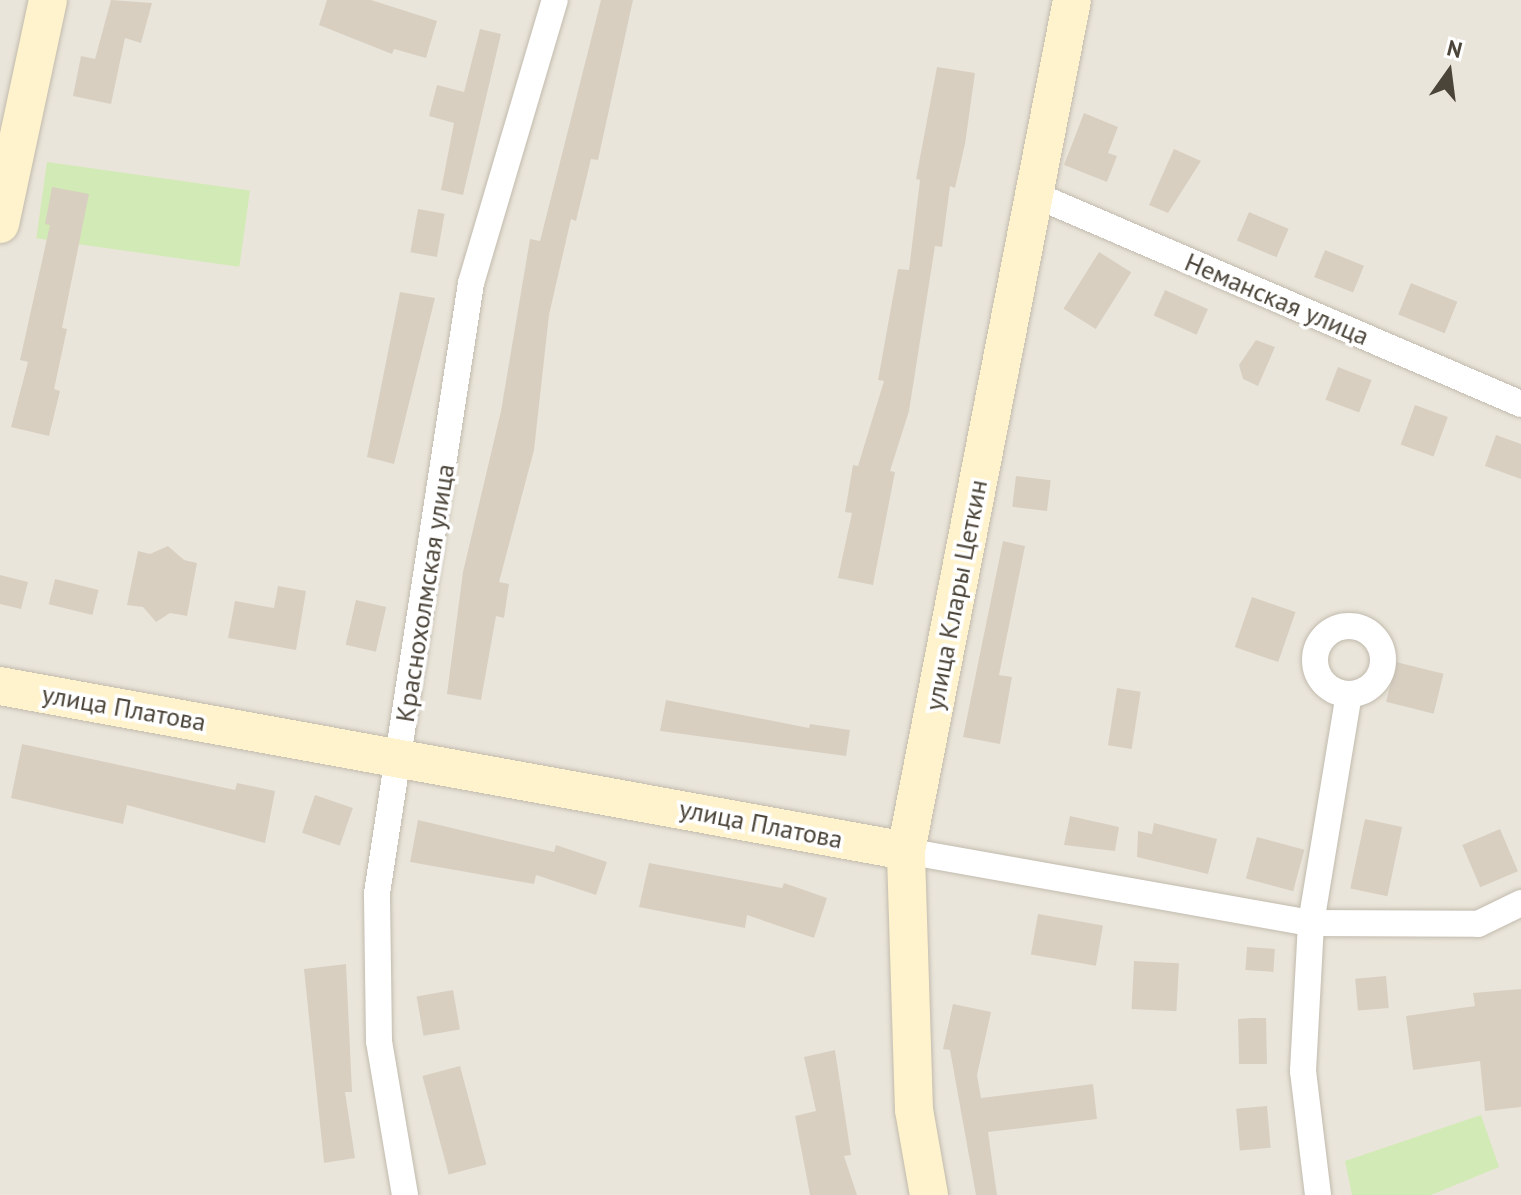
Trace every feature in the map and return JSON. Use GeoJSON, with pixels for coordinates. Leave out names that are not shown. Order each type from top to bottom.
{"type":"FeatureCollection","features":[{"type":"Feature","properties":{"kind":"street"},"geometry":{"type":"LineString","coordinates":[[0,224],[48,0]]}},
{"type":"Feature","properties":{"kind":"street","name":"Краснохолмская улица"},"geometry":{"type":"LineString","coordinates":[[405,1195],[379,1041],[377,893],[471,283],[555,0]]}},
{"type":"Feature","properties":{"kind":"street","name":"улица Клары Цеткин"},"geometry":{"type":"LineString","coordinates":[[929,1195],[914,1110],[906,851],[1072,0]]}},
{"type":"Feature","properties":{"kind":"street","name":"Неманская улица"},"geometry":{"type":"LineString","coordinates":[[1033,194],[1521,404]]}},
{"type":"Feature","properties":{"kind":"street","name":"улица Платова"},"geometry":{"type":"LineString","coordinates":[[0,686],[1311,923],[1478,924],[1521,903]]}},
{"type":"Feature","properties":{"kind":"street"},"geometry":{"type":"LineString","coordinates":[[1318,1195],[1303,1071],[1311,923],[1349,694]]}},
{"type":"Feature","properties":{"kind":"shaded area"},"geometry":{"type":"Polygon","coordinates":[[[0,0],[1521,0],[1521,1195],[0,1195],[0,0]]]}},
{"type":"Feature","properties":{"kind":"green space"},"geometry":{"type":"Polygon","coordinates":[[[47,162],[250,191],[239,267],[36,238],[47,162]]]}},
{"type":"Feature","properties":{"kind":"green space"},"geometry":{"type":"Polygon","coordinates":[[[1481,1115],[1499,1167],[1431,1195],[1352,1195],[1345,1161],[1481,1115]]]}},
{"type":"Feature","properties":{"kind":"building"},"geometry":{"type":"Polygon","coordinates":[[[111,0],[152,3],[141,43],[125,38],[111,104],[73,96],[81,56],[95,59],[111,0]]]}},
{"type":"Feature","properties":{"kind":"building"},"geometry":{"type":"Polygon","coordinates":[[[327,0],[371,0],[437,21],[426,58],[394,49],[392,54],[319,25],[327,0]]]}},
{"type":"Feature","properties":{"kind":"building"},"geometry":{"type":"Polygon","coordinates":[[[601,0],[633,0],[598,160],[591,159],[576,221],[571,219],[549,315],[534,450],[499,582],[509,584],[504,618],[496,616],[481,700],[447,694],[463,572],[501,411],[530,239],[540,241],[601,0]]]}},
{"type":"Feature","properties":{"kind":"building"},"geometry":{"type":"Polygon","coordinates":[[[480,29],[501,34],[463,195],[441,190],[454,123],[429,116],[437,85],[464,92],[480,29]]]}},
{"type":"Feature","properties":{"kind":"building"},"geometry":{"type":"Polygon","coordinates":[[[937,67],[975,73],[965,144],[955,188],[950,186],[942,247],[935,246],[909,411],[890,471],[895,472],[873,585],[838,578],[852,513],[845,512],[853,465],[858,466],[884,381],[878,380],[898,269],[909,270],[920,180],[916,179],[937,67]]]}},
{"type":"Feature","properties":{"kind":"building"},"geometry":{"type":"Polygon","coordinates":[[[1084,113],[1118,127],[1108,153],[1117,156],[1107,182],[1064,165],[1084,113]]]}},
{"type":"Feature","properties":{"kind":"building"},"geometry":{"type":"Polygon","coordinates":[[[1174,149],[1201,161],[1168,213],[1149,205],[1174,149]]]}},
{"type":"Feature","properties":{"kind":"building"},"geometry":{"type":"Polygon","coordinates":[[[52,187],[89,194],[62,328],[67,329],[54,389],[60,391],[49,436],[11,427],[28,362],[20,360],[50,225],[45,224],[52,187]]]}},
{"type":"Feature","properties":{"kind":"building"},"geometry":{"type":"Polygon","coordinates":[[[418,209],[445,214],[437,257],[410,252],[418,209]]]}},
{"type":"Feature","properties":{"kind":"building"},"geometry":{"type":"Polygon","coordinates":[[[1249,212],[1289,229],[1276,257],[1237,241],[1249,212]]]}},
{"type":"Feature","properties":{"kind":"building"},"geometry":{"type":"Polygon","coordinates":[[[1325,250],[1364,266],[1353,293],[1314,277],[1325,250]]]}},
{"type":"Feature","properties":{"kind":"building"},"geometry":{"type":"Polygon","coordinates":[[[1099,252],[1131,272],[1096,329],[1063,309],[1099,252]]]}},
{"type":"Feature","properties":{"kind":"building"},"geometry":{"type":"Polygon","coordinates":[[[1411,283],[1457,302],[1445,333],[1398,315],[1411,283]]]}},
{"type":"Feature","properties":{"kind":"building"},"geometry":{"type":"Polygon","coordinates":[[[1165,290],[1208,309],[1197,335],[1154,316],[1165,290]]]}},
{"type":"Feature","properties":{"kind":"building"},"geometry":{"type":"Polygon","coordinates":[[[400,292],[435,298],[394,464],[367,457],[400,292]]]}},
{"type":"Feature","properties":{"kind":"building"},"geometry":{"type":"Polygon","coordinates":[[[1256,340],[1275,347],[1258,386],[1243,379],[1239,365],[1256,340]]]}},
{"type":"Feature","properties":{"kind":"building"},"geometry":{"type":"Polygon","coordinates":[[[1338,367],[1372,380],[1359,413],[1325,400],[1338,367]]]}},
{"type":"Feature","properties":{"kind":"building"},"geometry":{"type":"Polygon","coordinates":[[[1415,405],[1448,417],[1434,456],[1401,444],[1415,405]]]}},
{"type":"Feature","properties":{"kind":"building"},"geometry":{"type":"Polygon","coordinates":[[[1496,435],[1521,444],[1521,479],[1485,466],[1496,435]]]}},
{"type":"Feature","properties":{"kind":"building"},"geometry":{"type":"Polygon","coordinates":[[[1016,476],[1051,480],[1047,511],[1012,507],[1016,476]]]}},
{"type":"Feature","properties":{"kind":"building"},"geometry":{"type":"Polygon","coordinates":[[[1003,541],[1025,546],[999,675],[1012,677],[1000,744],[963,737],[1003,541]]]}},
{"type":"Feature","properties":{"kind":"building"},"geometry":{"type":"Polygon","coordinates":[[[168,546],[184,560],[197,563],[187,616],[170,613],[156,622],[143,607],[127,605],[138,551],[150,554],[168,546]]]}},
{"type":"Feature","properties":{"kind":"building"},"geometry":{"type":"Polygon","coordinates":[[[0,575],[28,582],[21,609],[0,604],[0,575]]]}},
{"type":"Feature","properties":{"kind":"building"},"geometry":{"type":"Polygon","coordinates":[[[55,579],[99,590],[92,615],[49,604],[55,579]]]}},
{"type":"Feature","properties":{"kind":"building"},"geometry":{"type":"Polygon","coordinates":[[[278,586],[306,591],[296,650],[228,638],[235,601],[274,608],[278,586]]]}},
{"type":"Feature","properties":{"kind":"building"},"geometry":{"type":"Polygon","coordinates":[[[1252,597],[1295,612],[1278,662],[1235,647],[1252,597]]]}},
{"type":"Feature","properties":{"kind":"building"},"geometry":{"type":"Polygon","coordinates":[[[356,600],[386,607],[376,652],[346,645],[356,600]]]}},
{"type":"Feature","properties":{"kind":"building"},"geometry":{"type":"Polygon","coordinates":[[[1396,662],[1444,674],[1434,714],[1386,702],[1396,662]]]}},
{"type":"Feature","properties":{"kind":"building"},"geometry":{"type":"Polygon","coordinates":[[[1117,688],[1141,692],[1132,749],[1108,745],[1117,688]]]}},
{"type":"Feature","properties":{"kind":"building"},"geometry":{"type":"Polygon","coordinates":[[[666,700],[809,728],[810,724],[850,730],[846,756],[660,731],[666,700]]]}},
{"type":"Feature","properties":{"kind":"building"},"geometry":{"type":"Polygon","coordinates":[[[22,744],[235,790],[237,783],[275,791],[265,843],[127,805],[123,824],[11,798],[22,744]]]}},
{"type":"Feature","properties":{"kind":"building"},"geometry":{"type":"Polygon","coordinates":[[[315,795],[353,808],[340,846],[302,833],[315,795]]]}},
{"type":"Feature","properties":{"kind":"building"},"geometry":{"type":"Polygon","coordinates":[[[1070,816],[1119,827],[1115,851],[1064,845],[1070,816]]]}},
{"type":"Feature","properties":{"kind":"building"},"geometry":{"type":"Polygon","coordinates":[[[1365,819],[1402,827],[1387,896],[1350,888],[1365,819]]]}},
{"type":"Feature","properties":{"kind":"building"},"geometry":{"type":"Polygon","coordinates":[[[418,820],[554,852],[556,845],[607,862],[596,895],[536,875],[534,884],[410,862],[418,820]]]}},
{"type":"Feature","properties":{"kind":"building"},"geometry":{"type":"Polygon","coordinates":[[[1154,823],[1217,839],[1208,874],[1137,857],[1138,831],[1152,834],[1154,823]]]}},
{"type":"Feature","properties":{"kind":"building"},"geometry":{"type":"Polygon","coordinates":[[[1500,829],[1518,871],[1480,887],[1462,845],[1500,829]]]}},
{"type":"Feature","properties":{"kind":"building"},"geometry":{"type":"Polygon","coordinates":[[[1257,837],[1304,850],[1293,891],[1246,879],[1257,837]]]}},
{"type":"Feature","properties":{"kind":"building"},"geometry":{"type":"Polygon","coordinates":[[[649,863],[782,888],[784,883],[827,898],[814,938],[747,915],[745,928],[639,907],[649,863]]]}},
{"type":"Feature","properties":{"kind":"building"},"geometry":{"type":"Polygon","coordinates":[[[1038,914],[1103,925],[1096,966],[1031,954],[1038,914]]]}},
{"type":"Feature","properties":{"kind":"building"},"geometry":{"type":"Polygon","coordinates":[[[1247,947],[1275,949],[1273,972],[1245,970],[1247,947]]]}},
{"type":"Feature","properties":{"kind":"building"},"geometry":{"type":"Polygon","coordinates":[[[1134,961],[1179,963],[1176,1011],[1131,1009],[1134,961]]]}},
{"type":"Feature","properties":{"kind":"building"},"geometry":{"type":"Polygon","coordinates":[[[346,964],[352,1092],[345,1092],[355,1158],[324,1163],[304,969],[346,964]]]}},
{"type":"Feature","properties":{"kind":"building"},"geometry":{"type":"Polygon","coordinates":[[[1386,976],[1389,1008],[1358,1011],[1355,979],[1386,976]]]}},
{"type":"Feature","properties":{"kind":"building"},"geometry":{"type":"Polygon","coordinates":[[[1521,989],[1521,1107],[1485,1111],[1480,1061],[1413,1070],[1406,1016],[1475,1006],[1473,993],[1521,989]]]}},
{"type":"Feature","properties":{"kind":"building"},"geometry":{"type":"Polygon","coordinates":[[[453,990],[460,1029],[424,1036],[417,996],[453,990]]]}},
{"type":"Feature","properties":{"kind":"building"},"geometry":{"type":"Polygon","coordinates":[[[953,1004],[991,1012],[977,1075],[981,1098],[1093,1084],[1097,1119],[988,1132],[997,1195],[976,1195],[950,1050],[943,1049],[953,1004]]]}},
{"type":"Feature","properties":{"kind":"building"},"geometry":{"type":"Polygon","coordinates":[[[1266,1018],[1267,1064],[1239,1064],[1238,1019],[1266,1018]]]}},
{"type":"Feature","properties":{"kind":"building"},"geometry":{"type":"Polygon","coordinates":[[[835,1050],[851,1155],[844,1156],[857,1195],[810,1195],[795,1116],[816,1111],[804,1057],[835,1050]]]}},
{"type":"Feature","properties":{"kind":"building"},"geometry":{"type":"Polygon","coordinates":[[[460,1066],[486,1165],[449,1175],[422,1076],[460,1066]]]}},
{"type":"Feature","properties":{"kind":"building"},"geometry":{"type":"Polygon","coordinates":[[[1267,1106],[1271,1148],[1240,1151],[1236,1109],[1267,1106]]]}}]}
